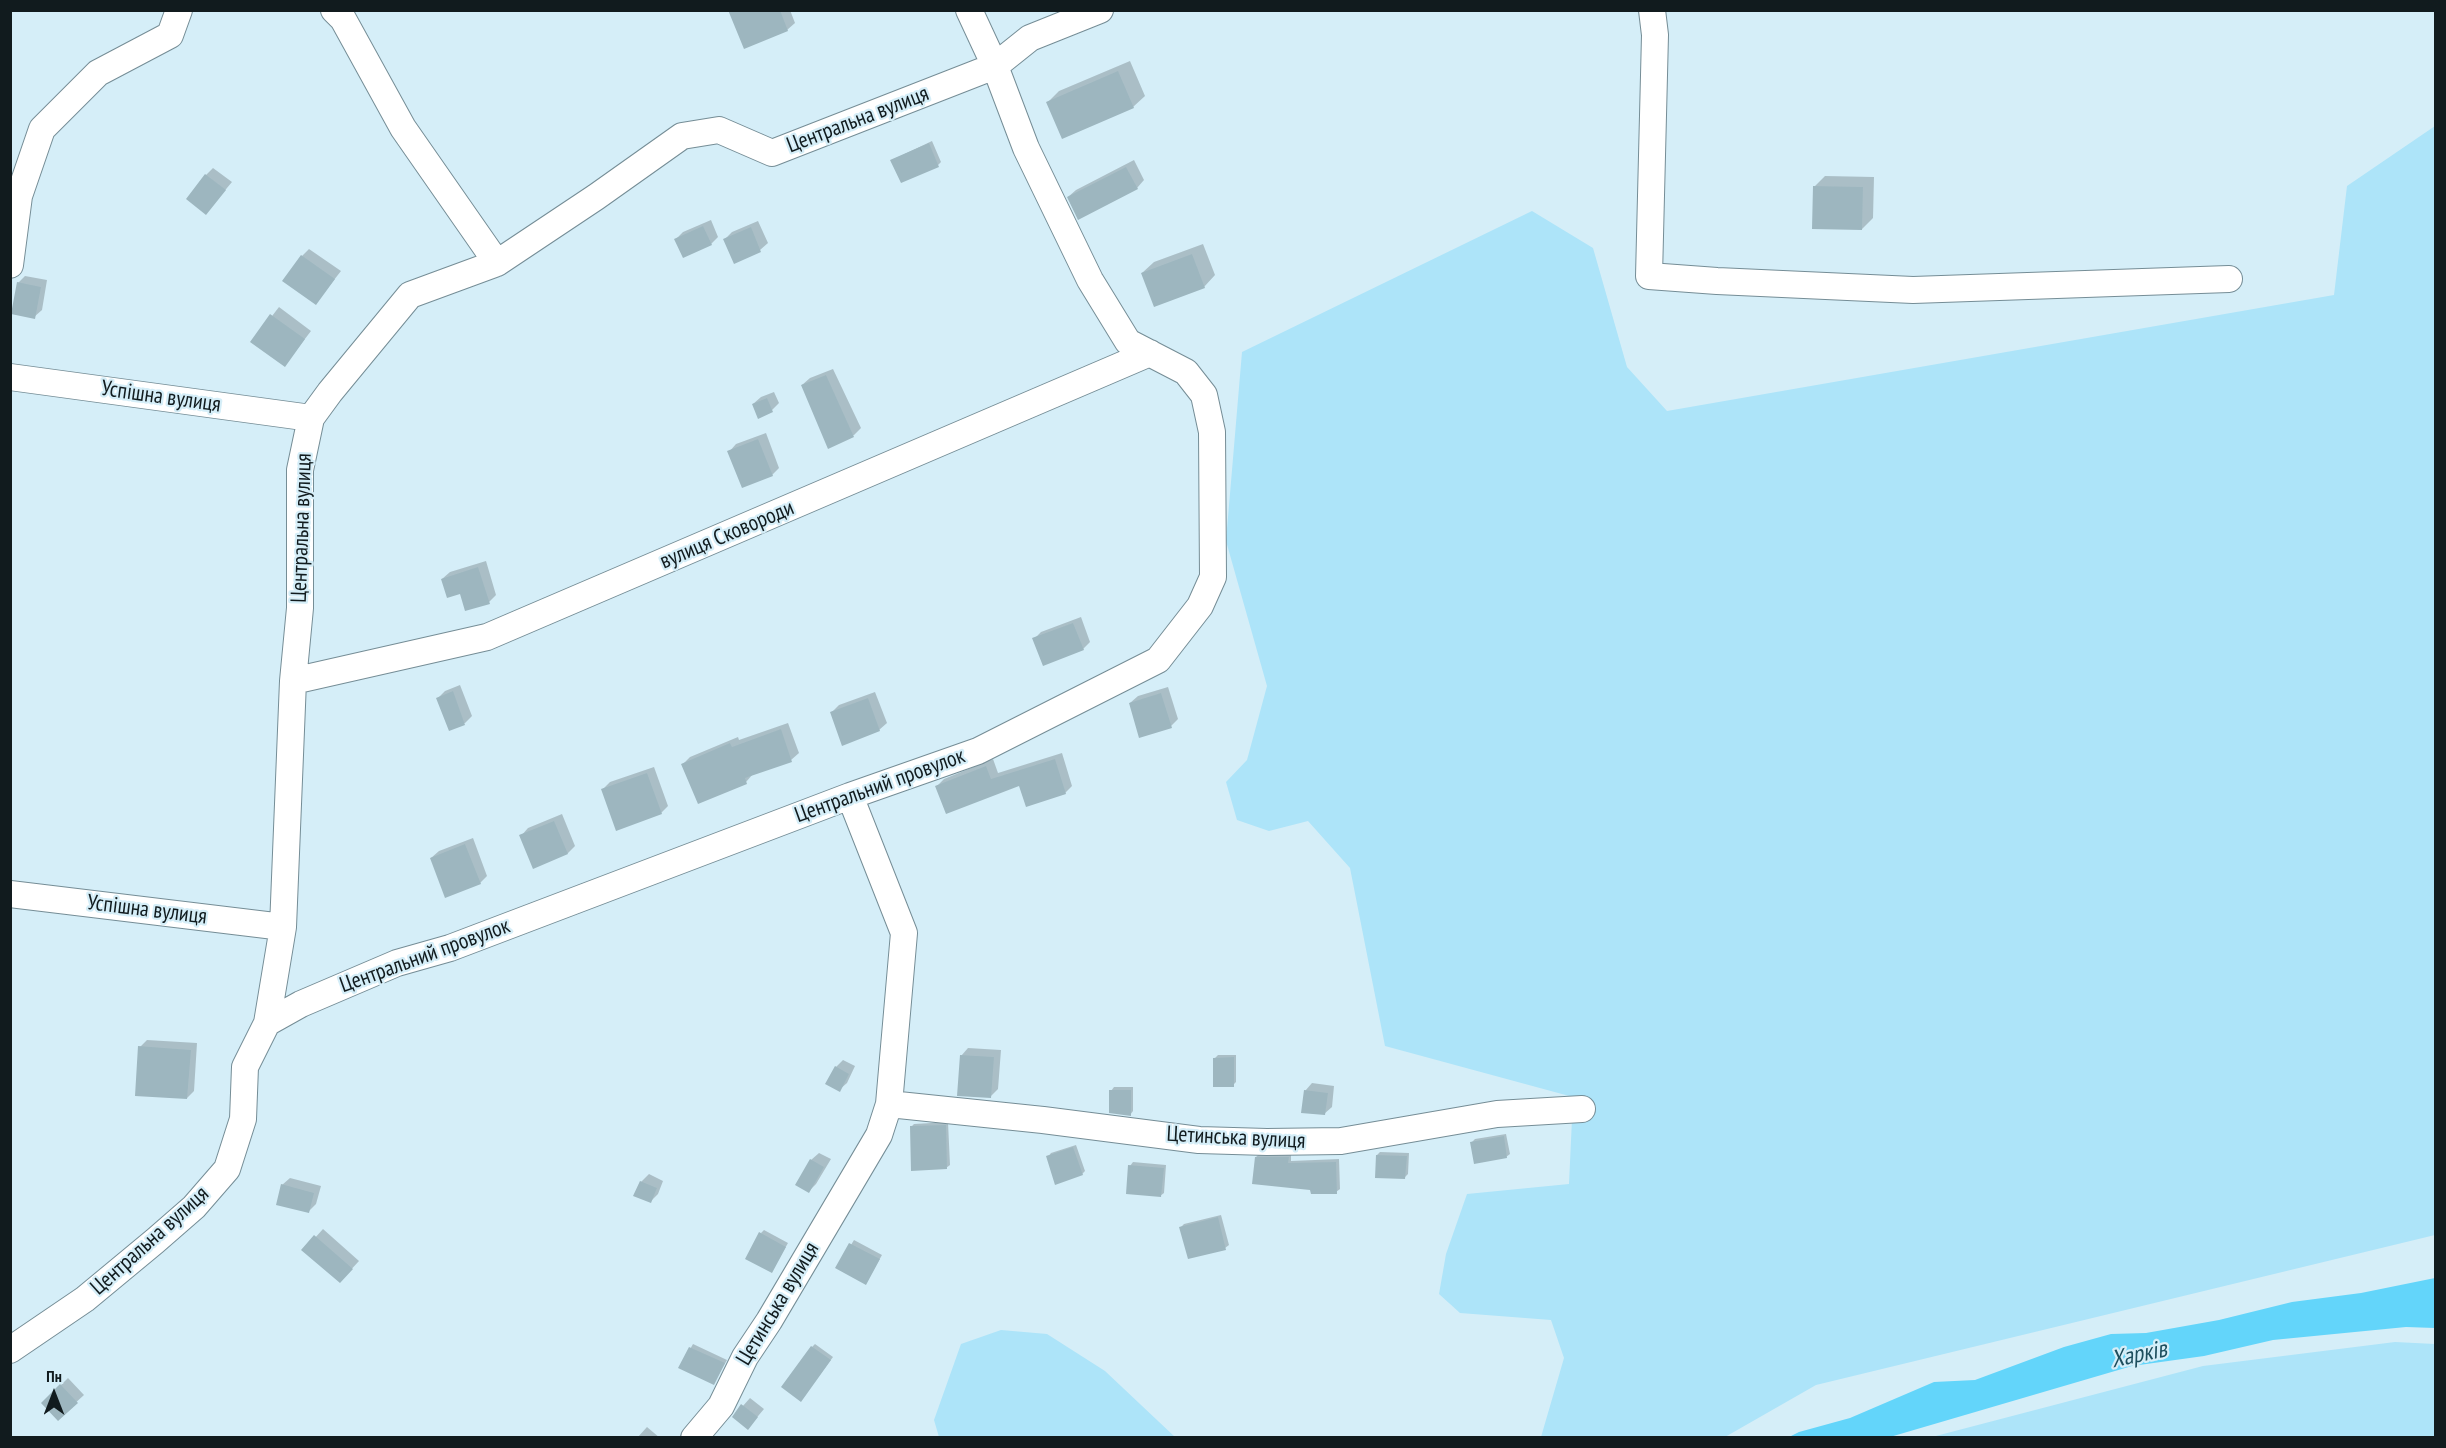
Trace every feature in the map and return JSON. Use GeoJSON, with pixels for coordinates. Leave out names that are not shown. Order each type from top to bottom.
{"type":"FeatureCollection","features":[{"type":"Feature","properties":{"kind":"street"},"geometry":{"type":"LineString","coordinates":[[10,265],[19,196],[42,129],[98,73],[170,35],[179,10]]}},
{"type":"Feature","properties":{"kind":"street"},"geometry":{"type":"LineString","coordinates":[[334,10],[343,19],[403,128],[497,263]]}},
{"type":"Feature","properties":{"kind":"street","name":"Центральний провулок"},"geometry":{"type":"LineString","coordinates":[[267,1023],[301,1004],[397,963],[450,948],[849,796],[978,751],[1158,660],[1200,606],[1213,577],[1212,432],[1204,394],[1186,372],[1128,342],[1090,280],[1026,148],[995,66],[969,10]]}},
{"type":"Feature","properties":{"kind":"street","name":"Центральна вулиця"},"geometry":{"type":"LineString","coordinates":[[10,1350],[85,1299],[155,1241],[195,1207],[226,1169],[243,1119],[245,1067],[267,1023],[283,927],[293,681],[300,608],[300,470],[311,418],[410,295],[497,263],[682,136],[718,130],[772,153],[995,66],[1030,38],[1100,10]]}},
{"type":"Feature","properties":{"kind":"street"},"geometry":{"type":"LineString","coordinates":[[1652,10],[1655,35],[1648,276],[1914,290],[2229,279]]}},
{"type":"Feature","properties":{"kind":"street","name":"вулиця Сковороди"},"geometry":{"type":"LineString","coordinates":[[293,681],[487,637],[1150,353]]}},
{"type":"Feature","properties":{"kind":"street","name":"Успішна вулиця"},"geometry":{"type":"LineString","coordinates":[[10,377],[311,418]]}},
{"type":"Feature","properties":{"kind":"street","name":"Цетинська вулиця"},"geometry":{"type":"LineString","coordinates":[[694,1437],[721,1406],[745,1357],[775,1312],[879,1135],[889,1104],[904,933],[849,796]]}},
{"type":"Feature","properties":{"kind":"street","name":"Успішна вулиця"},"geometry":{"type":"LineString","coordinates":[[10,894],[283,927]]}},
{"type":"Feature","properties":{"kind":"street","name":"Цетинська вулиця"},"geometry":{"type":"LineString","coordinates":[[889,1104],[1043,1120],[1199,1140],[1267,1142],[1341,1141],[1497,1114],[1582,1108]]}},
{"type":"Feature","properties":{"kind":"shaded area"},"geometry":{"type":"Polygon","coordinates":[[[2435,126],[2435,1235],[1816,1385],[1725,1437],[1541,1437],[1564,1358],[1551,1320],[1460,1313],[1439,1294],[1446,1254],[1467,1194],[1569,1184],[1573,1097],[1385,1046],[1350,868],[1308,821],[1269,831],[1237,820],[1226,782],[1247,760],[1267,686],[1226,541],[1242,352],[1532,211],[1593,248],[1627,367],[1667,411],[2334,295],[2347,186],[2435,126]]]}},
{"type":"Feature","properties":{"kind":"shaded area"},"geometry":{"type":"Polygon","coordinates":[[[1001,1330],[1047,1334],[1105,1371],[1175,1437],[939,1437],[934,1420],[961,1344],[1001,1330]]]}},
{"type":"Feature","properties":{"kind":"shaded area"},"geometry":{"type":"Polygon","coordinates":[[[2395,1342],[2435,1344],[2435,1437],[1932,1437],[2203,1366],[2395,1342]]]}},
{"type":"Feature","properties":{"kind":"water","name":"Харків"},"geometry":{"type":"Polygon","coordinates":[[[2435,1278],[2435,1328],[2406,1327],[2273,1340],[2204,1356],[2132,1366],[1890,1437],[1789,1437],[1850,1418],[1934,1382],[1975,1380],[2064,1347],[2111,1334],[2146,1333],[2219,1320],[2292,1302],[2361,1293],[2435,1278]]]}},
{"type":"Feature","properties":{"kind":"building"},"geometry":{"type":"Polygon","coordinates":[[[728,10],[780,10],[788,31],[744,49],[728,10]]]}},
{"type":"Feature","properties":{"kind":"building"},"geometry":{"type":"Polygon","coordinates":[[[1118,71],[1134,108],[1062,139],[1046,102],[1118,71]]]}},
{"type":"Feature","properties":{"kind":"building"},"geometry":{"type":"Polygon","coordinates":[[[929,143],[939,167],[901,183],[890,160],[929,143]]]}},
{"type":"Feature","properties":{"kind":"building"},"geometry":{"type":"Polygon","coordinates":[[[1126,167],[1138,189],[1078,220],[1067,197],[1126,167]]]}},
{"type":"Feature","properties":{"kind":"building"},"geometry":{"type":"Polygon","coordinates":[[[205,174],[226,190],[206,215],[186,199],[205,174]]]}},
{"type":"Feature","properties":{"kind":"building"},"geometry":{"type":"Polygon","coordinates":[[[1813,186],[1863,187],[1862,230],[1812,229],[1813,186]]]}},
{"type":"Feature","properties":{"kind":"building"},"geometry":{"type":"Polygon","coordinates":[[[703,226],[712,245],[683,258],[674,239],[703,226]]]}},
{"type":"Feature","properties":{"kind":"building"},"geometry":{"type":"Polygon","coordinates":[[[751,227],[761,252],[734,264],[723,239],[751,227]]]}},
{"type":"Feature","properties":{"kind":"building"},"geometry":{"type":"Polygon","coordinates":[[[1192,254],[1205,288],[1154,307],[1141,273],[1192,254]]]}},
{"type":"Feature","properties":{"kind":"building"},"geometry":{"type":"Polygon","coordinates":[[[301,255],[335,279],[316,305],[282,281],[301,255]]]}},
{"type":"Feature","properties":{"kind":"building"},"geometry":{"type":"Polygon","coordinates":[[[17,282],[41,287],[35,319],[11,314],[17,282]]]}},
{"type":"Feature","properties":{"kind":"building"},"geometry":{"type":"Polygon","coordinates":[[[270,314],[305,339],[285,367],[250,342],[270,314]]]}},
{"type":"Feature","properties":{"kind":"building"},"geometry":{"type":"Polygon","coordinates":[[[826,375],[854,437],[828,449],[801,385],[826,375]]]}},
{"type":"Feature","properties":{"kind":"building"},"geometry":{"type":"Polygon","coordinates":[[[767,398],[773,412],[758,419],[752,404],[767,398]]]}},
{"type":"Feature","properties":{"kind":"building"},"geometry":{"type":"Polygon","coordinates":[[[758,439],[773,476],[742,488],[727,451],[758,439]]]}},
{"type":"Feature","properties":{"kind":"building"},"geometry":{"type":"Polygon","coordinates":[[[478,567],[490,604],[465,611],[460,594],[447,598],[441,579],[478,567]]]}},
{"type":"Feature","properties":{"kind":"building"},"geometry":{"type":"Polygon","coordinates":[[[1073,623],[1084,650],[1043,666],[1032,638],[1073,623]]]}},
{"type":"Feature","properties":{"kind":"building"},"geometry":{"type":"Polygon","coordinates":[[[453,691],[465,725],[449,731],[436,698],[453,691]]]}},
{"type":"Feature","properties":{"kind":"building"},"geometry":{"type":"Polygon","coordinates":[[[1161,693],[1172,728],[1139,738],[1129,703],[1161,693]]]}},
{"type":"Feature","properties":{"kind":"building"},"geometry":{"type":"Polygon","coordinates":[[[868,698],[880,731],[842,746],[830,712],[868,698]]]}},
{"type":"Feature","properties":{"kind":"building"},"geometry":{"type":"Polygon","coordinates":[[[781,729],[792,762],[745,778],[747,784],[698,804],[681,764],[730,743],[732,747],[781,729]]]}},
{"type":"Feature","properties":{"kind":"building"},"geometry":{"type":"Polygon","coordinates":[[[1055,759],[1066,794],[1026,807],[1019,786],[946,814],[935,786],[986,766],[991,779],[1055,759]]]}},
{"type":"Feature","properties":{"kind":"building"},"geometry":{"type":"Polygon","coordinates":[[[647,773],[662,814],[616,831],[601,789],[647,773]]]}},
{"type":"Feature","properties":{"kind":"building"},"geometry":{"type":"Polygon","coordinates":[[[554,821],[568,854],[533,869],[519,835],[554,821]]]}},
{"type":"Feature","properties":{"kind":"building"},"geometry":{"type":"Polygon","coordinates":[[[465,844],[481,884],[445,898],[430,858],[465,844]]]}},
{"type":"Feature","properties":{"kind":"building"},"geometry":{"type":"Polygon","coordinates":[[[138,1046],[191,1050],[187,1099],[135,1096],[138,1046]]]}},
{"type":"Feature","properties":{"kind":"building"},"geometry":{"type":"Polygon","coordinates":[[[960,1055],[994,1057],[991,1098],[957,1096],[960,1055]]]}},
{"type":"Feature","properties":{"kind":"building"},"geometry":{"type":"Polygon","coordinates":[[[1234,1057],[1234,1087],[1213,1087],[1213,1058],[1234,1057]]]}},
{"type":"Feature","properties":{"kind":"building"},"geometry":{"type":"Polygon","coordinates":[[[835,1066],[849,1074],[840,1092],[825,1084],[835,1066]]]}},
{"type":"Feature","properties":{"kind":"building"},"geometry":{"type":"Polygon","coordinates":[[[1109,1090],[1131,1090],[1131,1116],[1109,1113],[1109,1090]]]}},
{"type":"Feature","properties":{"kind":"building"},"geometry":{"type":"Polygon","coordinates":[[[1304,1090],[1328,1093],[1325,1115],[1301,1113],[1304,1090]]]}},
{"type":"Feature","properties":{"kind":"building"},"geometry":{"type":"Polygon","coordinates":[[[946,1125],[947,1169],[911,1171],[910,1126],[946,1125]]]}},
{"type":"Feature","properties":{"kind":"building"},"geometry":{"type":"Polygon","coordinates":[[[1504,1136],[1507,1158],[1474,1164],[1470,1142],[1504,1136]]]}},
{"type":"Feature","properties":{"kind":"building"},"geometry":{"type":"Polygon","coordinates":[[[1073,1147],[1083,1175],[1055,1185],[1046,1156],[1073,1147]]]}},
{"type":"Feature","properties":{"kind":"building"},"geometry":{"type":"Polygon","coordinates":[[[1376,1155],[1407,1156],[1405,1179],[1375,1178],[1376,1155]]]}},
{"type":"Feature","properties":{"kind":"building"},"geometry":{"type":"Polygon","coordinates":[[[1255,1157],[1289,1157],[1288,1163],[1336,1162],[1337,1194],[1311,1194],[1310,1190],[1252,1184],[1255,1157]]]}},
{"type":"Feature","properties":{"kind":"building"},"geometry":{"type":"Polygon","coordinates":[[[810,1159],[824,1167],[809,1193],[795,1185],[810,1159]]]}},
{"type":"Feature","properties":{"kind":"building"},"geometry":{"type":"Polygon","coordinates":[[[1128,1165],[1164,1168],[1161,1197],[1126,1194],[1128,1165]]]}},
{"type":"Feature","properties":{"kind":"building"},"geometry":{"type":"Polygon","coordinates":[[[640,1181],[657,1188],[651,1203],[633,1196],[640,1181]]]}},
{"type":"Feature","properties":{"kind":"building"},"geometry":{"type":"Polygon","coordinates":[[[281,1184],[314,1193],[309,1213],[276,1205],[281,1184]]]}},
{"type":"Feature","properties":{"kind":"building"},"geometry":{"type":"Polygon","coordinates":[[[1218,1217],[1226,1250],[1188,1259],[1179,1227],[1218,1217]]]}},
{"type":"Feature","properties":{"kind":"building"},"geometry":{"type":"Polygon","coordinates":[[[759,1232],[786,1247],[772,1273],[745,1259],[759,1232]]]}},
{"type":"Feature","properties":{"kind":"building"},"geometry":{"type":"Polygon","coordinates":[[[314,1235],[353,1269],[340,1283],[301,1250],[314,1235]]]}},
{"type":"Feature","properties":{"kind":"building"},"geometry":{"type":"Polygon","coordinates":[[[849,1243],[880,1259],[866,1285],[835,1268],[849,1243]]]}},
{"type":"Feature","properties":{"kind":"building"},"geometry":{"type":"Polygon","coordinates":[[[811,1346],[831,1360],[801,1402],[781,1387],[811,1346]]]}},
{"type":"Feature","properties":{"kind":"building"},"geometry":{"type":"Polygon","coordinates":[[[689,1347],[725,1363],[714,1385],[678,1368],[689,1347]]]}},
{"type":"Feature","properties":{"kind":"building"},"geometry":{"type":"Polygon","coordinates":[[[60,1384],[78,1403],[58,1421],[41,1403],[60,1384]]]}},
{"type":"Feature","properties":{"kind":"building"},"geometry":{"type":"Polygon","coordinates":[[[741,1404],[758,1417],[748,1430],[732,1417],[741,1404]]]}}]}
